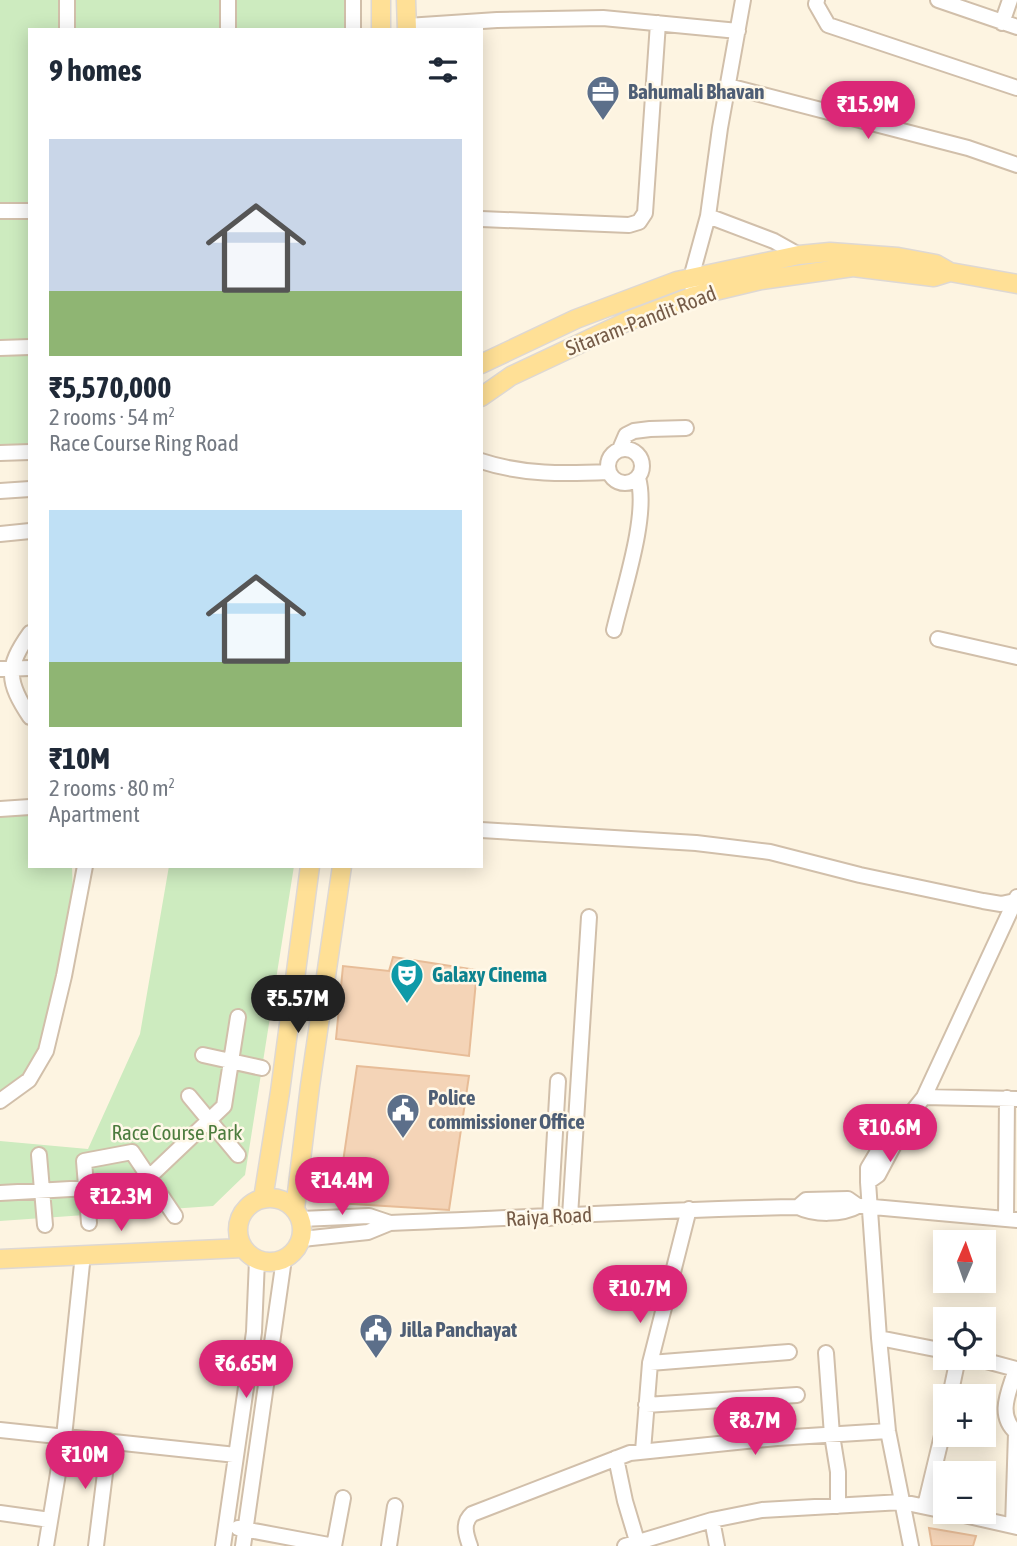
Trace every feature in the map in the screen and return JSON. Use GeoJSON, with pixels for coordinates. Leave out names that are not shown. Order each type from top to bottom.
{"type":"FeatureCollection","features":[{"type":"Feature","properties":{"kind":"main road"},"geometry":{"type":"LineString","coordinates":[[381,0],[381,28]]}},
{"type":"Feature","properties":{"kind":"main road"},"geometry":{"type":"LineString","coordinates":[[407,0],[407,28]]}},
{"type":"Feature","properties":{"kind":"main road"},"geometry":{"type":"LineString","coordinates":[[483,363],[576,319],[799,255],[830,252],[898,257],[936,264],[950,272]]}},
{"type":"Feature","properties":{"kind":"main road","name":"Sitaram-Pandit Road"},"geometry":{"type":"LineString","coordinates":[[483,396],[511,376],[693,287],[853,267],[934,277],[950,272],[1017,284]]}},
{"type":"Feature","properties":{"kind":"main road"},"geometry":{"type":"LineString","coordinates":[[483,349],[501,353]]}},
{"type":"Feature","properties":{"kind":"main road"},"geometry":{"type":"LineString","coordinates":[[263,1199],[310,868]]}},
{"type":"Feature","properties":{"kind":"main road"},"geometry":{"type":"LineString","coordinates":[[0,1259],[83,1254],[250,1254],[266,1262],[284,1259],[292,1254],[302,1239],[298,1214],[342,868]]}},
{"type":"Feature","properties":{"kind":"main road"},"geometry":{"type":"LineString","coordinates":[[250,1254],[238,1232],[241,1216],[254,1202],[280,1199],[298,1214]]}},
{"type":"Feature","properties":{"kind":"street"},"geometry":{"type":"LineString","coordinates":[[67,0],[67,28]]}},
{"type":"Feature","properties":{"kind":"street"},"geometry":{"type":"LineString","coordinates":[[228,0],[228,28]]}},
{"type":"Feature","properties":{"kind":"street"},"geometry":{"type":"LineString","coordinates":[[353,0],[353,28]]}},
{"type":"Feature","properties":{"kind":"street"},"geometry":{"type":"LineString","coordinates":[[693,287],[708,216],[743,0]]}},
{"type":"Feature","properties":{"kind":"street"},"geometry":{"type":"LineString","coordinates":[[817,0],[816,4],[828,25],[1017,88]]}},
{"type":"Feature","properties":{"kind":"street"},"geometry":{"type":"LineString","coordinates":[[1002,23],[1010,0]]}},
{"type":"Feature","properties":{"kind":"street"},"geometry":{"type":"LineString","coordinates":[[947,1],[1017,27]]}},
{"type":"Feature","properties":{"kind":"street"},"geometry":{"type":"LineString","coordinates":[[407,28],[551,18],[603,18],[738,31]]}},
{"type":"Feature","properties":{"kind":"street"},"geometry":{"type":"LineString","coordinates":[[483,219],[629,225],[639,222],[645,213],[659,23]]}},
{"type":"Feature","properties":{"kind":"street"},"geometry":{"type":"LineString","coordinates":[[728,86],[968,148],[1017,165]]}},
{"type":"Feature","properties":{"kind":"street"},"geometry":{"type":"LineString","coordinates":[[0,211],[28,211]]}},
{"type":"Feature","properties":{"kind":"street"},"geometry":{"type":"LineString","coordinates":[[708,216],[775,241],[799,255]]}},
{"type":"Feature","properties":{"kind":"street"},"geometry":{"type":"LineString","coordinates":[[0,348],[28,346]]}},
{"type":"Feature","properties":{"kind":"street"},"geometry":{"type":"LineString","coordinates":[[620,449],[632,450],[640,457],[643,468],[638,478],[628,484],[616,481],[608,472],[608,461],[620,449],[626,435],[634,430],[686,428]]}},
{"type":"Feature","properties":{"kind":"street"},"geometry":{"type":"LineString","coordinates":[[0,453],[28,452]]}},
{"type":"Feature","properties":{"kind":"street"},"geometry":{"type":"LineString","coordinates":[[483,462],[531,472],[608,472]]}},
{"type":"Feature","properties":{"kind":"street"},"geometry":{"type":"LineString","coordinates":[[614,630],[640,521],[642,498],[638,478]]}},
{"type":"Feature","properties":{"kind":"street"},"geometry":{"type":"LineString","coordinates":[[0,491],[28,489]]}},
{"type":"Feature","properties":{"kind":"street"},"geometry":{"type":"LineString","coordinates":[[0,534],[28,531]]}},
{"type":"Feature","properties":{"kind":"street"},"geometry":{"type":"LineString","coordinates":[[5,669],[28,636]]}},
{"type":"Feature","properties":{"kind":"street"},"geometry":{"type":"LineString","coordinates":[[938,639],[1017,657]]}},
{"type":"Feature","properties":{"kind":"street"},"geometry":{"type":"LineString","coordinates":[[5,669],[28,668]]}},
{"type":"Feature","properties":{"kind":"street"},"geometry":{"type":"LineString","coordinates":[[5,669],[28,715]]}},
{"type":"Feature","properties":{"kind":"street"},"geometry":{"type":"LineString","coordinates":[[0,809],[28,807]]}},
{"type":"Feature","properties":{"kind":"street"},"geometry":{"type":"LineString","coordinates":[[483,830],[696,843],[770,852],[860,875],[984,901],[1001,904],[1016,900]]}},
{"type":"Feature","properties":{"kind":"street"},"geometry":{"type":"LineString","coordinates":[[0,1101],[29,1080],[47,1051],[85,868]]}},
{"type":"Feature","properties":{"kind":"street"},"geometry":{"type":"LineString","coordinates":[[911,1546],[888,1431],[864,1207],[868,1182],[878,1175],[896,1141],[896,1132],[923,1097],[1016,900]]}},
{"type":"Feature","properties":{"kind":"street"},"geometry":{"type":"LineString","coordinates":[[570,1216],[589,917]]}},
{"type":"Feature","properties":{"kind":"street"},"geometry":{"type":"LineString","coordinates":[[0,1193],[88,1188],[145,1181],[224,1106],[237,1017]]}},
{"type":"Feature","properties":{"kind":"street"},"geometry":{"type":"LineString","coordinates":[[203,1055],[262,1068]]}},
{"type":"Feature","properties":{"kind":"street"},"geometry":{"type":"LineString","coordinates":[[550,1217],[558,1081]]}},
{"type":"Feature","properties":{"kind":"street"},"geometry":{"type":"LineString","coordinates":[[189,1096],[238,1155]]}},
{"type":"Feature","properties":{"kind":"street"},"geometry":{"type":"LineString","coordinates":[[923,1097],[1012,1099],[1012,1219]]}},
{"type":"Feature","properties":{"kind":"street"},"geometry":{"type":"LineString","coordinates":[[89,1223],[84,1161],[132,1152],[175,1216]]}},
{"type":"Feature","properties":{"kind":"street"},"geometry":{"type":"LineString","coordinates":[[39,1155],[45,1225]]}},
{"type":"Feature","properties":{"kind":"street","name":"Raiya Road"},"geometry":{"type":"LineString","coordinates":[[298,1214],[369,1216],[390,1223],[798,1206],[806,1200],[848,1199],[864,1207],[1012,1219]]}},
{"type":"Feature","properties":{"kind":"street"},"geometry":{"type":"LineString","coordinates":[[643,1451],[650,1363],[689,1209]]}},
{"type":"Feature","properties":{"kind":"street"},"geometry":{"type":"LineString","coordinates":[[302,1239],[368,1232],[390,1223]]}},
{"type":"Feature","properties":{"kind":"street"},"geometry":{"type":"LineString","coordinates":[[46,1546],[64,1437],[83,1254]]}},
{"type":"Feature","properties":{"kind":"street"},"geometry":{"type":"LineString","coordinates":[[223,1546],[254,1332],[250,1254]]}},
{"type":"Feature","properties":{"kind":"street"},"geometry":{"type":"LineString","coordinates":[[243,1546],[284,1259]]}},
{"type":"Feature","properties":{"kind":"street"},"geometry":{"type":"LineString","coordinates":[[879,1338],[933,1349]]}},
{"type":"Feature","properties":{"kind":"street"},"geometry":{"type":"LineString","coordinates":[[650,1363],[789,1352]]}},
{"type":"Feature","properties":{"kind":"street"},"geometry":{"type":"LineString","coordinates":[[826,1353],[832,1435],[838,1472],[838,1506]]}},
{"type":"Feature","properties":{"kind":"street"},"geometry":{"type":"LineString","coordinates":[[996,1364],[1016,1369],[1004,1412],[1007,1422],[1016,1433],[1015,1527],[996,1523]]}},
{"type":"Feature","properties":{"kind":"street"},"geometry":{"type":"LineString","coordinates":[[646,1405],[797,1395]]}},
{"type":"Feature","properties":{"kind":"street"},"geometry":{"type":"LineString","coordinates":[[0,1430],[236,1455]]}},
{"type":"Feature","properties":{"kind":"street"},"geometry":{"type":"LineString","coordinates":[[470,1546],[466,1527],[467,1519],[472,1514],[616,1458],[643,1451],[888,1431]]}},
{"type":"Feature","properties":{"kind":"street"},"geometry":{"type":"LineString","coordinates":[[96,1546],[109,1441]]}},
{"type":"Feature","properties":{"kind":"street"},"geometry":{"type":"LineString","coordinates":[[925,1506],[939,1447]]}},
{"type":"Feature","properties":{"kind":"street"},"geometry":{"type":"LineString","coordinates":[[616,1458],[631,1544],[712,1520],[762,1510],[902,1502],[933,1508]]}},
{"type":"Feature","properties":{"kind":"street"},"geometry":{"type":"LineString","coordinates":[[226,1526],[334,1546],[343,1498]]}},
{"type":"Feature","properties":{"kind":"street"},"geometry":{"type":"LineString","coordinates":[[389,1546],[395,1506]]}},
{"type":"Feature","properties":{"kind":"street"},"geometry":{"type":"LineString","coordinates":[[0,1513],[50,1520]]}},
{"type":"Feature","properties":{"kind":"street"},"geometry":{"type":"LineString","coordinates":[[712,1520],[717,1546]]}},
{"type":"Feature","properties":{"kind":"green space"},"geometry":{"type":"Polygon","coordinates":[[[0,0],[353,0],[353,28],[28,28],[28,452],[0,453],[0,0]]]}},
{"type":"Feature","properties":{"kind":"green space"},"geometry":{"type":"Polygon","coordinates":[[[28,800],[28,868],[72,868],[74,923],[54,1017],[29,1080],[0,1094],[0,801],[28,800]]]}},
{"type":"Feature","properties":{"kind":"green space","name":"Race Course Park"},"geometry":{"type":"Polygon","coordinates":[[[169,868],[294,868],[245,1175],[213,1206],[0,1221],[0,1141],[88,1149],[140,1034],[169,868]]]}},
{"type":"Feature","properties":{"kind":"building","name":"Galaxy Cinema"},"geometry":{"type":"Polygon","coordinates":[[[393,957],[477,970],[469,1056],[336,1039],[343,966],[389,971],[393,957]]]}},
{"type":"Feature","properties":{"kind":"building","name":"Police commissioner Office"},"geometry":{"type":"Polygon","coordinates":[[[357,1066],[469,1076],[449,1210],[337,1203],[357,1066]]]}},
{"type":"Feature","properties":{"kind":"building"},"geometry":{"type":"Polygon","coordinates":[[[929,1528],[976,1536],[973,1546],[932,1546],[929,1528]]]}},
{"type":"Feature","properties":{"kind":"place","name":"Bahumali Bhavan"},"geometry":{"type":"Point","coordinates":[603,122]}},
{"type":"Feature","properties":{"kind":"place","name":"Galaxy Cinema"},"geometry":{"type":"Point","coordinates":[407,1005]}},
{"type":"Feature","properties":{"kind":"place","name":"Police commissioner Office"},"geometry":{"type":"Point","coordinates":[403,1140]}},
{"type":"Feature","properties":{"kind":"place","name":"Jilla Panchayat"},"geometry":{"type":"Point","coordinates":[376,1360]}}]}
